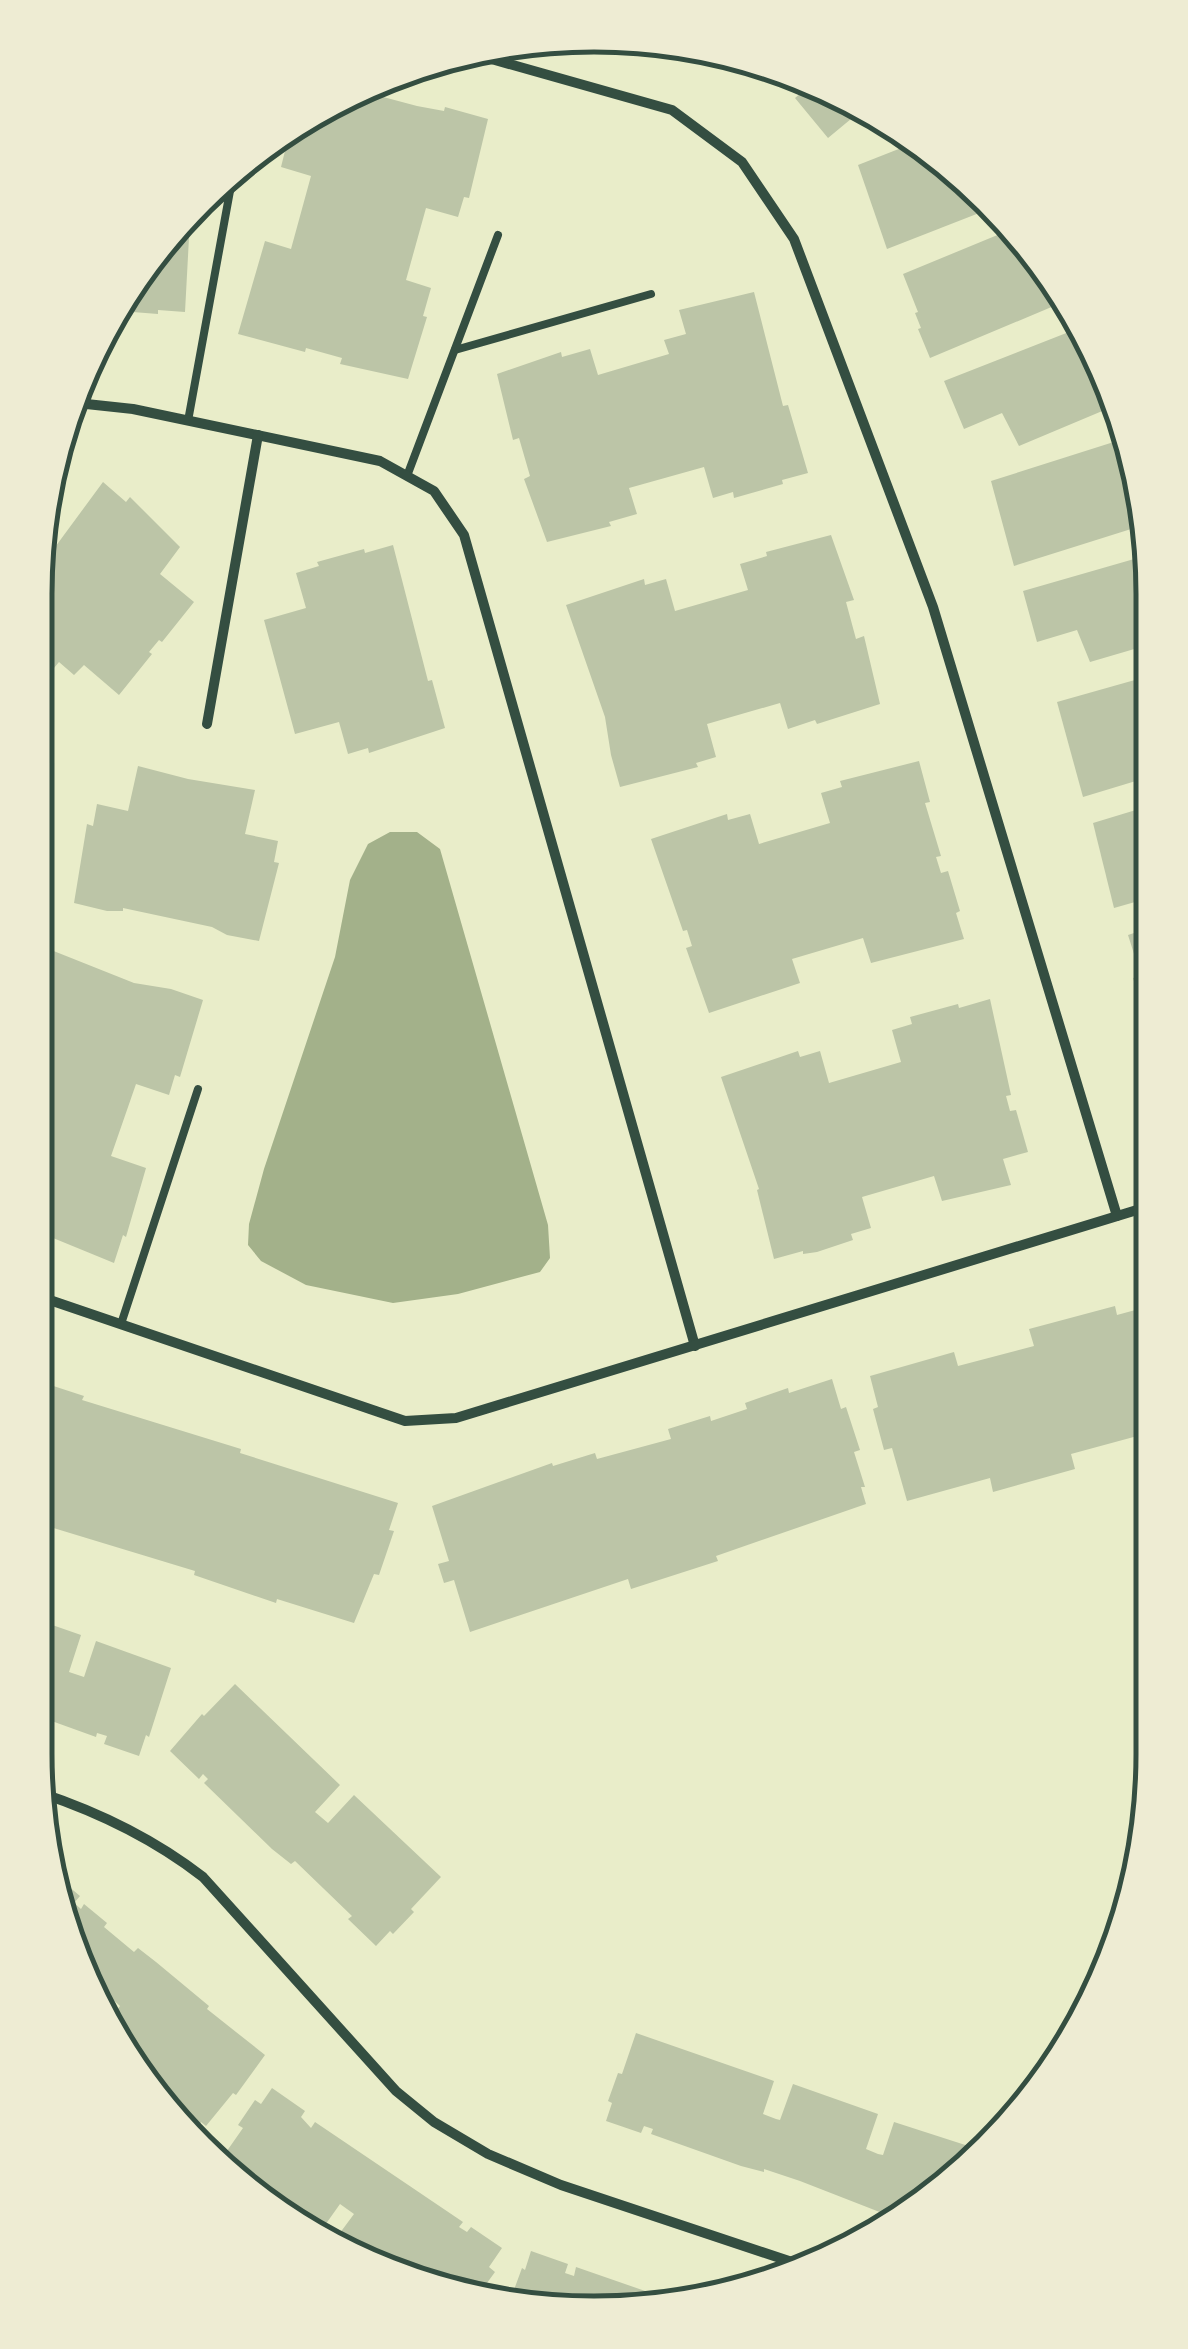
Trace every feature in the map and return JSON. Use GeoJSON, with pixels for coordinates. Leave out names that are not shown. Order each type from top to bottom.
{"type":"FeatureCollection","features":[{"type":"Feature","properties":{"kind":"street"},"geometry":{"type":"LineString","coordinates":[[499,61],[672,110],[742,162],[794,239],[933,607],[1117,1216]]}},
{"type":"Feature","properties":{"kind":"street"},"geometry":{"type":"LineString","coordinates":[[87,404],[380,460],[434,491],[464,535],[694,1346]]}},
{"type":"Feature","properties":{"kind":"street"},"geometry":{"type":"LineString","coordinates":[[207,724],[258,435]]}},
{"type":"Feature","properties":{"kind":"street"},"geometry":{"type":"LineString","coordinates":[[52,1300],[405,1422],[456,1418],[1136,1210]]}},
{"type":"Feature","properties":{"kind":"street"},"geometry":{"type":"LineString","coordinates":[[55,1799],[129,1828],[166,1849],[203,1878],[396,2091],[434,2122],[488,2154],[561,2185],[787,2260]]}},
{"type":"Feature","properties":{"kind":"lane"},"geometry":{"type":"LineString","coordinates":[[188,421],[229,194]]}},
{"type":"Feature","properties":{"kind":"lane"},"geometry":{"type":"LineString","coordinates":[[407,476],[498,235]]}},
{"type":"Feature","properties":{"kind":"lane"},"geometry":{"type":"LineString","coordinates":[[455,350],[651,294]]}},
{"type":"Feature","properties":{"kind":"lane"},"geometry":{"type":"LineString","coordinates":[[121,1324],[198,1089]]}},
{"type":"Feature","properties":{"kind":"shaded area"},"geometry":{"type":"Polygon","coordinates":[[[390,832],[417,832],[440,849],[548,1225],[550,1258],[540,1272],[458,1294],[393,1303],[306,1285],[261,1261],[248,1245],[249,1224],[264,1169],[335,957],[350,880],[368,844],[390,832]]]}},
{"type":"Feature","properties":{"kind":"building"},"geometry":{"type":"Polygon","coordinates":[[[800,94],[852,118],[828,138],[795,98],[800,94]]]}},
{"type":"Feature","properties":{"kind":"building"},"geometry":{"type":"Polygon","coordinates":[[[381,96],[488,119],[469,198],[464,197],[458,217],[426,208],[406,280],[431,288],[423,316],[427,317],[408,379],[340,364],[342,358],[306,348],[305,352],[238,334],[265,241],[291,249],[311,176],[281,167],[285,149],[323,125],[381,96]]]}},
{"type":"Feature","properties":{"kind":"building"},"geometry":{"type":"Polygon","coordinates":[[[901,148],[979,213],[887,249],[858,165],[901,148]]]}},
{"type":"Feature","properties":{"kind":"building"},"geometry":{"type":"Polygon","coordinates":[[[999,234],[1053,307],[930,358],[903,274],[999,234]]]}},
{"type":"Feature","properties":{"kind":"building"},"geometry":{"type":"Polygon","coordinates":[[[189,235],[185,312],[158,310],[158,314],[132,312],[189,235]]]}},
{"type":"Feature","properties":{"kind":"building"},"geometry":{"type":"Polygon","coordinates":[[[754,292],[783,406],[788,405],[808,473],[734,498],[733,492],[713,498],[704,467],[629,488],[637,514],[609,522],[611,526],[547,542],[524,479],[530,476],[519,438],[513,440],[497,374],[561,352],[562,357],[590,349],[598,375],[669,354],[664,340],[686,334],[679,310],[754,292]]]}},
{"type":"Feature","properties":{"kind":"building"},"geometry":{"type":"Polygon","coordinates":[[[1068,332],[1103,411],[1019,446],[1002,413],[964,429],[944,381],[1068,332]]]}},
{"type":"Feature","properties":{"kind":"building"},"geometry":{"type":"Polygon","coordinates":[[[1113,442],[1131,529],[1014,566],[991,481],[1113,442]]]}},
{"type":"Feature","properties":{"kind":"building"},"geometry":{"type":"Polygon","coordinates":[[[103,482],[126,502],[130,497],[180,547],[160,574],[194,602],[149,652],[152,654],[119,695],[84,665],[74,675],[59,662],[52,670],[55,547],[103,482]]]}},
{"type":"Feature","properties":{"kind":"building"},"geometry":{"type":"Polygon","coordinates":[[[831,535],[854,600],[846,602],[856,639],[864,636],[880,704],[788,729],[780,703],[707,724],[716,757],[696,763],[698,767],[620,787],[605,717],[566,605],[644,579],[645,585],[666,579],[675,611],[748,590],[740,564],[767,556],[766,552],[831,535]]]}},
{"type":"Feature","properties":{"kind":"building"},"geometry":{"type":"Polygon","coordinates":[[[393,545],[428,681],[432,680],[445,728],[369,753],[368,748],[348,754],[339,722],[295,734],[264,620],[306,608],[296,573],[319,566],[317,562],[393,545]]]}},
{"type":"Feature","properties":{"kind":"building"},"geometry":{"type":"Polygon","coordinates":[[[1134,559],[1136,649],[1090,662],[1077,630],[1037,642],[1023,591],[1134,559]]]}},
{"type":"Feature","properties":{"kind":"building"},"geometry":{"type":"Polygon","coordinates":[[[1136,680],[1136,781],[1083,797],[1057,702],[1136,680]]]}},
{"type":"Feature","properties":{"kind":"building"},"geometry":{"type":"Polygon","coordinates":[[[919,761],[930,802],[925,803],[941,856],[936,857],[941,873],[948,871],[964,939],[871,963],[863,938],[792,959],[800,983],[709,1013],[686,948],[692,946],[687,930],[683,931],[651,839],[727,814],[728,820],[750,814],[759,844],[830,823],[821,793],[842,787],[840,781],[919,761]]]}},
{"type":"Feature","properties":{"kind":"building"},"geometry":{"type":"Polygon","coordinates":[[[138,766],[255,790],[245,834],[278,841],[274,862],[279,863],[259,941],[123,908],[107,911],[74,903],[87,824],[93,826],[97,804],[128,811],[138,766]]]}},
{"type":"Feature","properties":{"kind":"building"},"geometry":{"type":"Polygon","coordinates":[[[1136,810],[1136,902],[1114,908],[1093,823],[1136,810]]]}},
{"type":"Feature","properties":{"kind":"building"},"geometry":{"type":"Polygon","coordinates":[[[1136,932],[1136,960],[1128,935],[1136,932]]]}},
{"type":"Feature","properties":{"kind":"building"},"geometry":{"type":"Polygon","coordinates":[[[52,950],[134,983],[171,989],[203,1000],[180,1077],[175,1075],[169,1095],[136,1084],[111,1156],[146,1168],[126,1237],[123,1235],[114,1263],[52,1238],[52,950]]]}},
{"type":"Feature","properties":{"kind":"building"},"geometry":{"type":"Polygon","coordinates":[[[990,999],[1011,1095],[1006,1096],[1010,1111],[1016,1110],[1028,1152],[1003,1159],[1011,1185],[942,1201],[934,1176],[862,1197],[871,1228],[851,1234],[853,1240],[817,1252],[803,1251],[774,1259],[759,1189],[721,1077],[798,1051],[800,1057],[820,1051],[829,1083],[901,1062],[892,1030],[912,1024],[910,1017],[990,999]]]}},
{"type":"Feature","properties":{"kind":"building"},"geometry":{"type":"Polygon","coordinates":[[[1115,1306],[1117,1315],[1136,1310],[1136,1436],[1071,1454],[1075,1469],[993,1492],[990,1478],[907,1501],[892,1448],[884,1450],[873,1409],[878,1407],[870,1376],[954,1352],[958,1366],[1034,1346],[1029,1329],[1115,1306]]]}},
{"type":"Feature","properties":{"kind":"building"},"geometry":{"type":"Polygon","coordinates":[[[832,1379],[860,1450],[854,1452],[866,1504],[716,1556],[718,1561],[631,1589],[628,1579],[470,1632],[454,1580],[444,1583],[438,1564],[449,1561],[432,1506],[552,1463],[553,1466],[595,1453],[597,1459],[671,1439],[668,1429],[710,1416],[711,1421],[747,1409],[745,1403],[788,1388],[789,1393],[832,1379]]]}},
{"type":"Feature","properties":{"kind":"building"},"geometry":{"type":"Polygon","coordinates":[[[52,1386],[84,1396],[82,1400],[398,1503],[389,1530],[394,1531],[379,1575],[374,1574],[354,1623],[277,1599],[276,1603],[194,1575],[195,1571],[52,1528],[52,1386]]]}},
{"type":"Feature","properties":{"kind":"building"},"geometry":{"type":"Polygon","coordinates":[[[52,1625],[81,1635],[69,1672],[84,1677],[96,1641],[171,1668],[139,1756],[104,1744],[107,1736],[97,1733],[96,1737],[52,1721],[52,1625]]]}},
{"type":"Feature","properties":{"kind":"building"},"geometry":{"type":"Polygon","coordinates":[[[235,1684],[340,1785],[315,1812],[328,1823],[354,1795],[441,1877],[411,1909],[414,1912],[376,1946],[348,1919],[352,1916],[295,1861],[291,1864],[272,1849],[204,1783],[208,1779],[203,1774],[199,1779],[170,1751],[235,1684]]]}},
{"type":"Feature","properties":{"kind":"building"},"geometry":{"type":"Polygon","coordinates":[[[69,1887],[80,1896],[74,1903],[81,1909],[84,1904],[107,1923],[104,1927],[134,1952],[138,1948],[156,1962],[265,2055],[236,2095],[233,2093],[206,2126],[201,2122],[200,2125],[144,2056],[117,2010],[120,2006],[109,1996],[94,1962],[81,1929],[69,1887]]]}},
{"type":"Feature","properties":{"kind":"building"},"geometry":{"type":"Polygon","coordinates":[[[636,2033],[774,2081],[763,2114],[776,2119],[780,2120],[793,2084],[878,2114],[866,2149],[878,2154],[883,2155],[894,2122],[968,2146],[924,2185],[882,2213],[800,2181],[741,2166],[651,2134],[653,2129],[644,2126],[641,2133],[606,2121],[612,2103],[608,2101],[618,2073],[622,2074],[636,2033]]]}},
{"type":"Feature","properties":{"kind":"building"},"geometry":{"type":"Polygon","coordinates":[[[272,2088],[305,2111],[301,2117],[311,2128],[315,2122],[463,2222],[459,2227],[467,2232],[471,2227],[502,2248],[489,2267],[495,2272],[485,2285],[420,2268],[340,2233],[354,2214],[340,2204],[325,2225],[264,2185],[226,2152],[243,2128],[238,2125],[255,2100],[261,2104],[272,2088]]]}},
{"type":"Feature","properties":{"kind":"building"},"geometry":{"type":"Polygon","coordinates":[[[531,2251],[568,2264],[565,2273],[574,2276],[576,2267],[648,2292],[594,2296],[514,2290],[522,2268],[525,2270],[531,2251]]]}}]}
